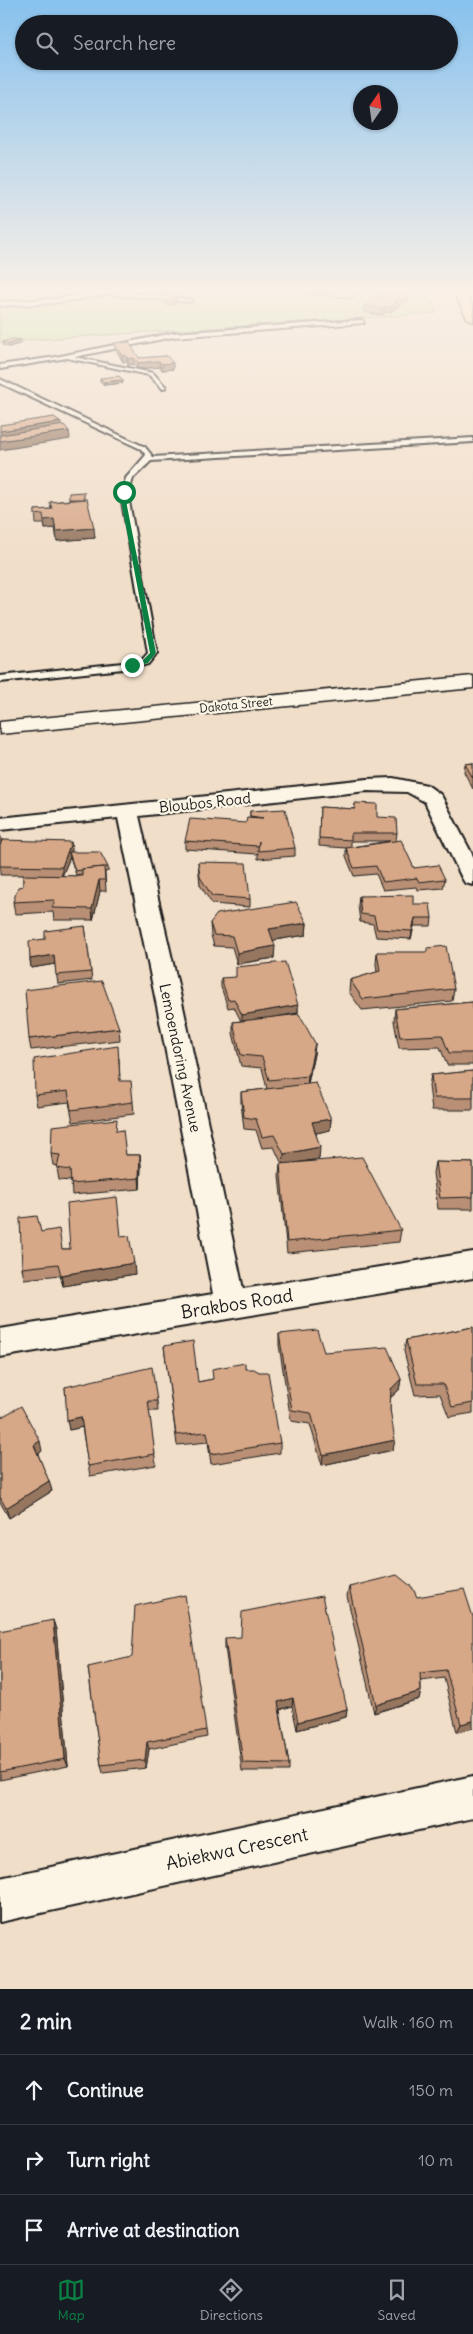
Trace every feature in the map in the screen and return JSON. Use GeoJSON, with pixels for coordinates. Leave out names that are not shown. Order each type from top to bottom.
{"type":"FeatureCollection","features":[{"type":"Feature","properties":{"kind":"street","name":"Dakota Street"},"geometry":{"type":"LineString","coordinates":[[0,728],[473,682]]}},
{"type":"Feature","properties":{"kind":"street","name":"Bloubos Road"},"geometry":{"type":"LineString","coordinates":[[0,824],[367,785],[411,787],[422,790],[434,799],[473,878]]}},
{"type":"Feature","properties":{"kind":"street","name":"Lemoendoring Avenue"},"geometry":{"type":"LineString","coordinates":[[126,811],[171,1011],[231,1305]]}},
{"type":"Feature","properties":{"kind":"street","name":"Brakbos Road"},"geometry":{"type":"LineString","coordinates":[[0,1343],[473,1265]]}},
{"type":"Feature","properties":{"kind":"street","name":"Abiekwa Crescent"},"geometry":{"type":"LineString","coordinates":[[0,1900],[473,1797]]}},
{"type":"Feature","properties":{"kind":"lane"},"geometry":{"type":"LineString","coordinates":[[4,383],[142,448],[150,455],[150,459]]}},
{"type":"Feature","properties":{"kind":"lane"},"geometry":{"type":"LineString","coordinates":[[159,383],[163,387]]}},
{"type":"Feature","properties":{"kind":"lane"},"geometry":{"type":"LineString","coordinates":[[0,388],[20,391]]}},
{"type":"Feature","properties":{"kind":"lane"},"geometry":{"type":"LineString","coordinates":[[0,679],[115,668],[140,664],[151,657],[153,653],[124,506],[126,482],[135,470],[150,459],[473,440]]}},
{"type":"Feature","properties":{"kind":"building"},"geometry":{"type":"Polygon","coordinates":[[[54,417],[61,422],[0,431],[0,425],[54,417]]]}},
{"type":"Feature","properties":{"kind":"building"},"geometry":{"type":"Polygon","coordinates":[[[64,425],[69,431],[0,441],[0,435],[64,425]]]}},
{"type":"Feature","properties":{"kind":"building"},"geometry":{"type":"Polygon","coordinates":[[[84,492],[84,499],[69,499],[69,493],[84,492]]]}},
{"type":"Feature","properties":{"kind":"building"},"geometry":{"type":"Polygon","coordinates":[[[87,499],[94,528],[56,531],[54,519],[44,520],[43,514],[35,515],[35,510],[52,509],[50,502],[87,499]]]}},
{"type":"Feature","properties":{"kind":"building"},"geometry":{"type":"Polygon","coordinates":[[[473,763],[473,778],[465,764],[473,763]]]}},
{"type":"Feature","properties":{"kind":"building"},"geometry":{"type":"Polygon","coordinates":[[[355,803],[377,804],[377,817],[396,818],[397,833],[351,833],[351,840],[319,838],[320,807],[355,809],[355,803]]]}},
{"type":"Feature","properties":{"kind":"building"},"geometry":{"type":"Polygon","coordinates":[[[285,809],[295,848],[258,851],[259,841],[258,846],[185,841],[190,819],[246,823],[247,817],[263,818],[250,816],[250,811],[285,809]]]}},
{"type":"Feature","properties":{"kind":"building"},"geometry":{"type":"Polygon","coordinates":[[[2,840],[71,842],[62,867],[0,866],[0,846],[2,840]]]}},
{"type":"Feature","properties":{"kind":"building"},"geometry":{"type":"Polygon","coordinates":[[[401,840],[414,868],[438,865],[445,879],[419,882],[417,878],[383,882],[376,866],[354,868],[346,848],[401,840]]]}},
{"type":"Feature","properties":{"kind":"building"},"geometry":{"type":"Polygon","coordinates":[[[69,852],[100,852],[108,867],[75,871],[69,852]]]}},
{"type":"Feature","properties":{"kind":"building"},"geometry":{"type":"Polygon","coordinates":[[[198,862],[246,863],[250,899],[212,896],[200,877],[198,862]]]}},
{"type":"Feature","properties":{"kind":"building"},"geometry":{"type":"Polygon","coordinates":[[[104,867],[105,880],[99,880],[92,909],[52,908],[55,900],[13,902],[18,887],[23,886],[23,875],[82,876],[82,869],[104,867]]]}},
{"type":"Feature","properties":{"kind":"building"},"geometry":{"type":"Polygon","coordinates":[[[413,895],[413,904],[430,904],[432,918],[415,918],[412,931],[377,929],[374,916],[361,914],[359,896],[413,895]]]}},
{"type":"Feature","properties":{"kind":"building"},"geometry":{"type":"Polygon","coordinates":[[[296,902],[307,923],[269,929],[275,946],[237,953],[232,936],[214,935],[210,923],[217,914],[296,902]]]}},
{"type":"Feature","properties":{"kind":"building"},"geometry":{"type":"Polygon","coordinates":[[[85,926],[91,972],[56,975],[54,955],[30,959],[29,941],[45,939],[45,931],[85,926]]]}},
{"type":"Feature","properties":{"kind":"building"},"geometry":{"type":"Polygon","coordinates":[[[446,946],[454,989],[363,999],[350,980],[380,971],[377,952],[427,952],[427,948],[446,946]]]}},
{"type":"Feature","properties":{"kind":"building"},"geometry":{"type":"Polygon","coordinates":[[[285,962],[298,1005],[242,1015],[234,999],[228,1000],[221,978],[236,977],[236,967],[285,962]]]}},
{"type":"Feature","properties":{"kind":"building"},"geometry":{"type":"Polygon","coordinates":[[[102,981],[119,1028],[29,1039],[25,990],[102,981]]]}},
{"type":"Feature","properties":{"kind":"building"},"geometry":{"type":"Polygon","coordinates":[[[473,1002],[473,1053],[449,1053],[442,1035],[400,1037],[395,1009],[473,1002]]]}},
{"type":"Feature","properties":{"kind":"building"},"geometry":{"type":"Polygon","coordinates":[[[299,1014],[315,1043],[308,1076],[269,1080],[262,1057],[241,1055],[233,1022],[299,1014]]]}},
{"type":"Feature","properties":{"kind":"building"},"geometry":{"type":"Polygon","coordinates":[[[118,1046],[120,1081],[131,1081],[133,1102],[71,1110],[68,1091],[35,1095],[34,1059],[118,1046]]]}},
{"type":"Feature","properties":{"kind":"building"},"geometry":{"type":"Polygon","coordinates":[[[473,1071],[473,1098],[434,1098],[431,1075],[473,1071]]]}},
{"type":"Feature","properties":{"kind":"building"},"geometry":{"type":"Polygon","coordinates":[[[316,1083],[331,1119],[312,1122],[320,1147],[284,1154],[274,1135],[262,1137],[256,1119],[244,1117],[241,1092],[316,1083]]]}},
{"type":"Feature","properties":{"kind":"building"},"geometry":{"type":"Polygon","coordinates":[[[117,1119],[116,1131],[123,1130],[126,1155],[140,1155],[139,1178],[71,1184],[70,1170],[57,1168],[60,1155],[51,1154],[52,1126],[117,1119]]]}},
{"type":"Feature","properties":{"kind":"building"},"geometry":{"type":"Polygon","coordinates":[[[362,1157],[401,1230],[287,1242],[280,1164],[362,1157]]]}},
{"type":"Feature","properties":{"kind":"building"},"geometry":{"type":"Polygon","coordinates":[[[435,1162],[473,1163],[473,1197],[440,1198],[435,1162]]]}},
{"type":"Feature","properties":{"kind":"building"},"geometry":{"type":"Polygon","coordinates":[[[117,1197],[121,1237],[129,1236],[134,1263],[61,1275],[58,1264],[22,1268],[20,1218],[37,1216],[41,1232],[59,1229],[62,1249],[70,1249],[67,1203],[117,1197]]]}},
{"type":"Feature","properties":{"kind":"building"},"geometry":{"type":"Polygon","coordinates":[[[473,1327],[473,1403],[452,1407],[443,1384],[417,1384],[406,1340],[473,1327]]]}},
{"type":"Feature","properties":{"kind":"building"},"geometry":{"type":"Polygon","coordinates":[[[317,1330],[324,1352],[387,1347],[401,1379],[391,1389],[390,1409],[395,1440],[323,1455],[311,1413],[292,1410],[279,1334],[317,1330]]]}},
{"type":"Feature","properties":{"kind":"building"},"geometry":{"type":"Polygon","coordinates":[[[193,1341],[198,1382],[213,1379],[212,1369],[245,1363],[245,1369],[268,1372],[280,1443],[211,1454],[207,1432],[176,1435],[164,1346],[193,1341]]]}},
{"type":"Feature","properties":{"kind":"building"},"geometry":{"type":"Polygon","coordinates":[[[152,1367],[157,1401],[148,1401],[155,1454],[88,1466],[81,1417],[67,1420],[65,1387],[152,1367]]]}},
{"type":"Feature","properties":{"kind":"building"},"geometry":{"type":"Polygon","coordinates":[[[21,1406],[40,1441],[34,1445],[49,1481],[6,1508],[0,1497],[0,1418],[21,1406]]]}},
{"type":"Feature","properties":{"kind":"building"},"geometry":{"type":"Polygon","coordinates":[[[397,1575],[412,1587],[417,1597],[464,1589],[473,1617],[473,1721],[461,1724],[446,1670],[420,1673],[421,1691],[376,1705],[349,1587],[397,1575]]]}},
{"type":"Feature","properties":{"kind":"building"},"geometry":{"type":"Polygon","coordinates":[[[185,1595],[206,1730],[147,1742],[145,1760],[101,1765],[88,1667],[132,1657],[135,1606],[185,1595]]]}},
{"type":"Feature","properties":{"kind":"building"},"geometry":{"type":"Polygon","coordinates":[[[322,1596],[347,1709],[298,1722],[293,1698],[278,1702],[289,1764],[243,1763],[225,1638],[241,1637],[242,1612],[322,1596]]]}},
{"type":"Feature","properties":{"kind":"building"},"geometry":{"type":"Polygon","coordinates":[[[53,1620],[65,1759],[0,1772],[0,1631],[53,1620]]]}},
{"type":"Feature","properties":{"kind":"route"},"geometry":{"type":"LineString","coordinates":[[124,492],[124,506],[153,653],[146,662],[132,665]]}}]}
